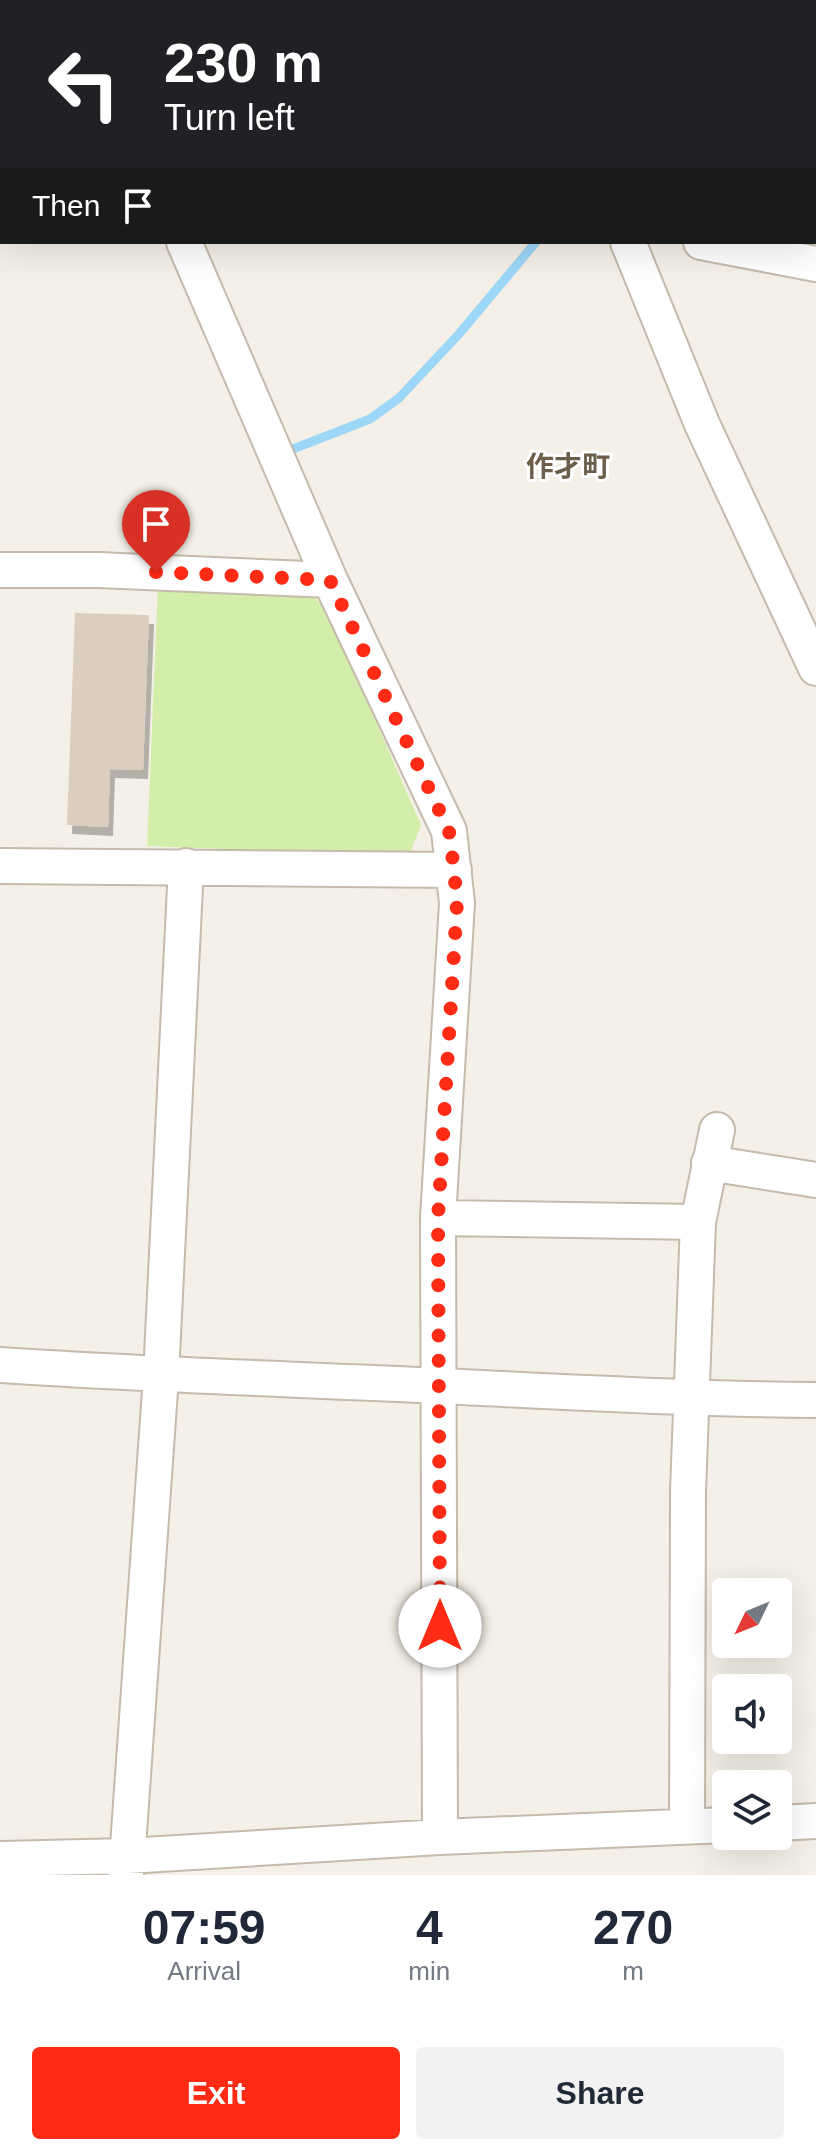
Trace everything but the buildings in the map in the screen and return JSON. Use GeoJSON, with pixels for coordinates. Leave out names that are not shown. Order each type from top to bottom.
{"type":"FeatureCollection","features":[{"type":"Feature","properties":{"kind":"street"},"geometry":{"type":"LineString","coordinates":[[185,244],[330,580],[449,831],[457,903],[438,1218],[440,1837]]}},
{"type":"Feature","properties":{"kind":"street"},"geometry":{"type":"LineString","coordinates":[[629,244],[702,424],[816,668]]}},
{"type":"Feature","properties":{"kind":"street"},"geometry":{"type":"LineString","coordinates":[[711,244],[816,264]]}},
{"type":"Feature","properties":{"kind":"street"},"geometry":{"type":"LineString","coordinates":[[0,570],[98,570],[330,580]]}},
{"type":"Feature","properties":{"kind":"street"},"geometry":{"type":"LineString","coordinates":[[0,866],[454,870]]}},
{"type":"Feature","properties":{"kind":"street"},"geometry":{"type":"LineString","coordinates":[[126,1866],[161,1376],[186,866]]}},
{"type":"Feature","properties":{"kind":"street"},"geometry":{"type":"LineString","coordinates":[[687,1826],[691,1399],[698,1222],[717,1130]]}},
{"type":"Feature","properties":{"kind":"street"},"geometry":{"type":"LineString","coordinates":[[709,1163],[816,1180]]}},
{"type":"Feature","properties":{"kind":"street"},"geometry":{"type":"LineString","coordinates":[[438,1218],[698,1222]]}},
{"type":"Feature","properties":{"kind":"street"},"geometry":{"type":"LineString","coordinates":[[0,1365],[161,1376],[691,1399],[816,1400]]}},
{"type":"Feature","properties":{"kind":"street"},"geometry":{"type":"LineString","coordinates":[[792,1822],[816,1821]]}},
{"type":"Feature","properties":{"kind":"street"},"geometry":{"type":"LineString","coordinates":[[0,1859],[126,1866],[440,1837],[712,1825]]}},
{"type":"Feature","properties":{"kind":"green space"},"geometry":{"type":"Polygon","coordinates":[[[158,585],[306,592],[326,607],[421,825],[409,856],[147,846],[158,585]]]}},
{"type":"Feature","properties":{"kind":"waterway"},"geometry":{"type":"LineString","coordinates":[[293,449],[370,419],[399,398],[459,334],[534,244]]}},
{"type":"Feature","properties":{"kind":"district","name":"作才町"},"geometry":{"type":"Point","coordinates":[568,466]}},
{"type":"Feature","properties":{"kind":"route"},"geometry":{"type":"LineString","coordinates":[[156,572],[330,580],[449,831],[457,903],[438,1218],[440,1626]]}}]}
